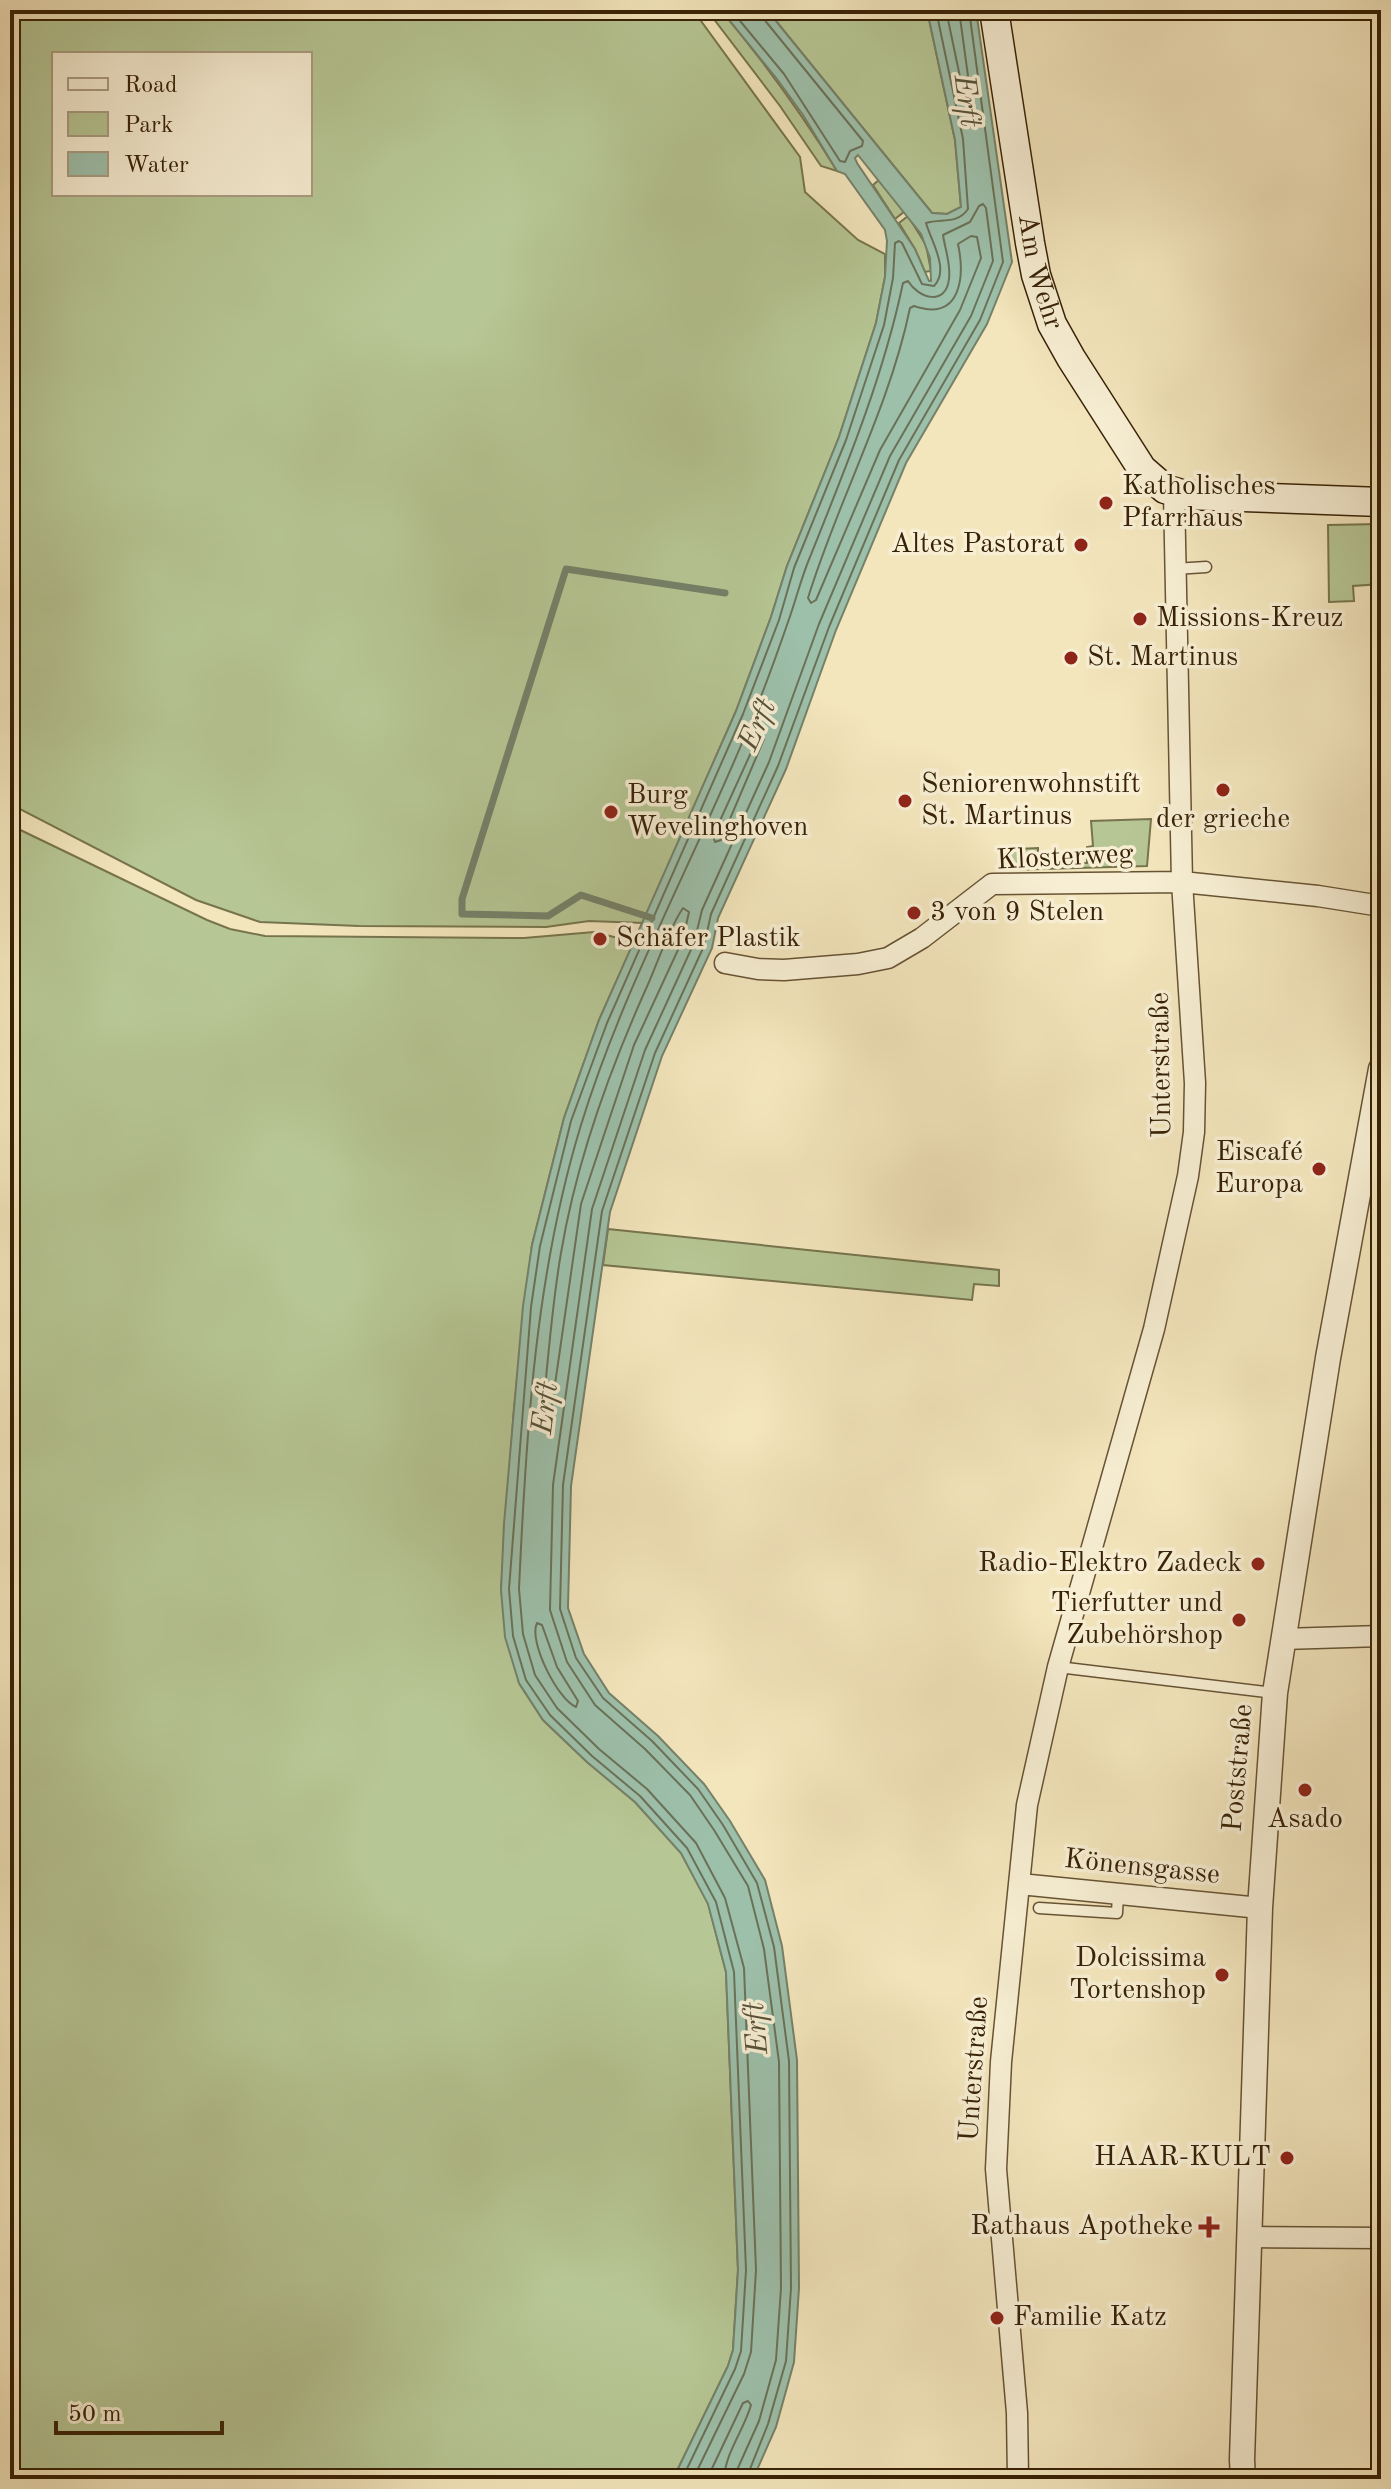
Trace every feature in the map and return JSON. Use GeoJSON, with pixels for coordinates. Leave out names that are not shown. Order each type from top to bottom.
{"type":"FeatureCollection","features":[{"type":"Feature","properties":{"kind":"main road","name":"Am Wehr"},"geometry":{"type":"LineString","coordinates":[[994,10],[1030,243],[1046,308],[1071,358],[1138,464],[1156,483],[1174,493]]}},
{"type":"Feature","properties":{"kind":"main road"},"geometry":{"type":"LineString","coordinates":[[1174,493],[1215,498],[1381,502]]}},
{"type":"Feature","properties":{"kind":"street","name":"Unterstraße"},"geometry":{"type":"LineString","coordinates":[[1018,2479],[1017,2413],[996,2169],[1001,2062],[1033,1774],[1058,1667],[1148,1356],[1192,1153],[1195,1083],[1182,882],[1174,493]]}},
{"type":"Feature","properties":{"kind":"street","name":"Klosterweg"},"geometry":{"type":"LineString","coordinates":[[725,963],[784,970],[858,964],[888,958],[922,938],[992,884],[1182,882],[1381,906]]}},
{"type":"Feature","properties":{"kind":"street","name":"Poststraße"},"geometry":{"type":"LineString","coordinates":[[1243,2479],[1260,1908],[1275,1693],[1328,1358],[1381,1069]]}},
{"type":"Feature","properties":{"kind":"street"},"geometry":{"type":"LineString","coordinates":[[1283,1639],[1381,1636]]}},
{"type":"Feature","properties":{"kind":"street","name":"Könensgasse"},"geometry":{"type":"LineString","coordinates":[[1020,1884],[1260,1908]]}},
{"type":"Feature","properties":{"kind":"street"},"geometry":{"type":"LineString","coordinates":[[1248,2237],[1381,2238]]}},
{"type":"Feature","properties":{"kind":"lane"},"geometry":{"type":"LineString","coordinates":[[1174,569],[1206,567]]}},
{"type":"Feature","properties":{"kind":"lane"},"geometry":{"type":"LineString","coordinates":[[1058,1667],[1275,1693]]}},
{"type":"Feature","properties":{"kind":"lane"},"geometry":{"type":"LineString","coordinates":[[1039,1908],[1117,1913],[1118,1894]]}},
{"type":"Feature","properties":{"kind":"green space"},"geometry":{"type":"Polygon","coordinates":[[[10,10],[693,10],[800,157],[805,192],[858,240],[885,254],[885,277],[876,323],[839,437],[787,566],[736,711],[643,923],[589,921],[546,927],[260,922],[196,900],[10,804],[10,10]]]}},
{"type":"Feature","properties":{"kind":"green space"},"geometry":{"type":"Polygon","coordinates":[[[707,10],[721,10],[768,69],[837,171],[821,166],[707,10]]]}},
{"type":"Feature","properties":{"kind":"green space"},"geometry":{"type":"Polygon","coordinates":[[[767,10],[927,10],[955,140],[961,207],[947,214],[932,213],[767,10]]]}},
{"type":"Feature","properties":{"kind":"green space"},"geometry":{"type":"Polygon","coordinates":[[[879,180],[905,211],[895,219],[873,185],[879,180]]]}},
{"type":"Feature","properties":{"kind":"green space"},"geometry":{"type":"Polygon","coordinates":[[[908,216],[926,245],[931,271],[925,272],[899,223],[908,216]]]}},
{"type":"Feature","properties":{"kind":"green space"},"geometry":{"type":"Polygon","coordinates":[[[1381,524],[1381,584],[1353,586],[1354,601],[1329,602],[1328,525],[1381,524]]]}},
{"type":"Feature","properties":{"kind":"green space"},"geometry":{"type":"Polygon","coordinates":[[[1151,819],[1147,866],[1009,870],[1009,856],[1017,849],[1038,848],[1038,863],[1087,863],[1087,847],[1093,846],[1091,821],[1151,819]]]}},
{"type":"Feature","properties":{"kind":"green space"},"geometry":{"type":"Polygon","coordinates":[[[10,825],[207,920],[230,929],[265,936],[524,938],[594,932],[634,942],[599,1020],[564,1118],[532,1245],[514,1408],[501,1590],[519,1683],[543,1720],[635,1802],[681,1853],[708,1903],[726,1972],[738,2270],[733,2350],[673,2479],[10,2479],[10,825]]]}},
{"type":"Feature","properties":{"kind":"green space"},"geometry":{"type":"Polygon","coordinates":[[[608,1229],[999,1270],[999,1286],[974,1284],[972,1300],[603,1265],[608,1229]]]}},
{"type":"Feature","properties":{"kind":"water","name":"Erft"},"geometry":{"type":"Polygon","coordinates":[[[721,10],[767,10],[932,213],[947,214],[961,207],[955,140],[927,10],[976,10],[1012,262],[987,324],[906,463],[836,630],[786,769],[718,918],[712,948],[662,1056],[610,1212],[571,1486],[568,1608],[584,1654],[609,1693],[658,1736],[704,1784],[765,1880],[782,1946],[797,2060],[799,2288],[794,2362],[776,2427],[753,2479],[673,2479],[733,2350],[738,2270],[726,1972],[708,1904],[681,1853],[635,1802],[543,1720],[519,1683],[505,1637],[501,1590],[523,1306],[532,1245],[564,1118],[599,1020],[736,711],[787,566],[839,437],[876,323],[885,277],[885,230],[845,174],[837,171],[777,79],[721,10]],[[858,155],[855,158],[857,163],[915,249],[931,281],[930,258],[921,234],[858,155]]]}},
{"type":"Feature","properties":{"kind":"waterway"},"geometry":{"type":"LineString","coordinates":[[652,918],[581,895],[548,916],[462,914],[462,899],[566,569],[725,593]]}},
{"type":"Feature","properties":{"kind":"place","name":"Katholisches Pfarrhaus"},"geometry":{"type":"Point","coordinates":[1106,503]}},
{"type":"Feature","properties":{"kind":"place","name":"Altes Pastorat"},"geometry":{"type":"Point","coordinates":[1081,545]}},
{"type":"Feature","properties":{"kind":"place","name":"Missions-Kreuz"},"geometry":{"type":"Point","coordinates":[1140,619]}},
{"type":"Feature","properties":{"kind":"place","name":"St. Martinus"},"geometry":{"type":"Point","coordinates":[1071,658]}},
{"type":"Feature","properties":{"kind":"place","name":"der grieche"},"geometry":{"type":"Point","coordinates":[1223,790]}},
{"type":"Feature","properties":{"kind":"place","name":"Seniorenwohnstift St. Martinus"},"geometry":{"type":"Point","coordinates":[905,801]}},
{"type":"Feature","properties":{"kind":"place","name":"Burg Wevelinghoven"},"geometry":{"type":"Point","coordinates":[611,812]}},
{"type":"Feature","properties":{"kind":"place","name":"3 von 9 Stelen"},"geometry":{"type":"Point","coordinates":[914,913]}},
{"type":"Feature","properties":{"kind":"place","name":"Schäfer Plastik"},"geometry":{"type":"Point","coordinates":[600,939]}},
{"type":"Feature","properties":{"kind":"place","name":"Eiscafé Europa"},"geometry":{"type":"Point","coordinates":[1319,1169]}},
{"type":"Feature","properties":{"kind":"place","name":"Radio-Elektro Zadeck"},"geometry":{"type":"Point","coordinates":[1258,1564]}},
{"type":"Feature","properties":{"kind":"place","name":"Tierfutter und Zubehörshop"},"geometry":{"type":"Point","coordinates":[1239,1620]}},
{"type":"Feature","properties":{"kind":"place","name":"Asado"},"geometry":{"type":"Point","coordinates":[1305,1790]}},
{"type":"Feature","properties":{"kind":"place","name":"Dolcissima Tortenshop"},"geometry":{"type":"Point","coordinates":[1222,1975]}},
{"type":"Feature","properties":{"kind":"place","name":"HAAR-KULT"},"geometry":{"type":"Point","coordinates":[1287,2158]}},
{"type":"Feature","properties":{"kind":"place","name":"Rathaus Apotheke"},"geometry":{"type":"Point","coordinates":[1209,2227]}},
{"type":"Feature","properties":{"kind":"place","name":"Familie Katz"},"geometry":{"type":"Point","coordinates":[997,2318]}}]}
